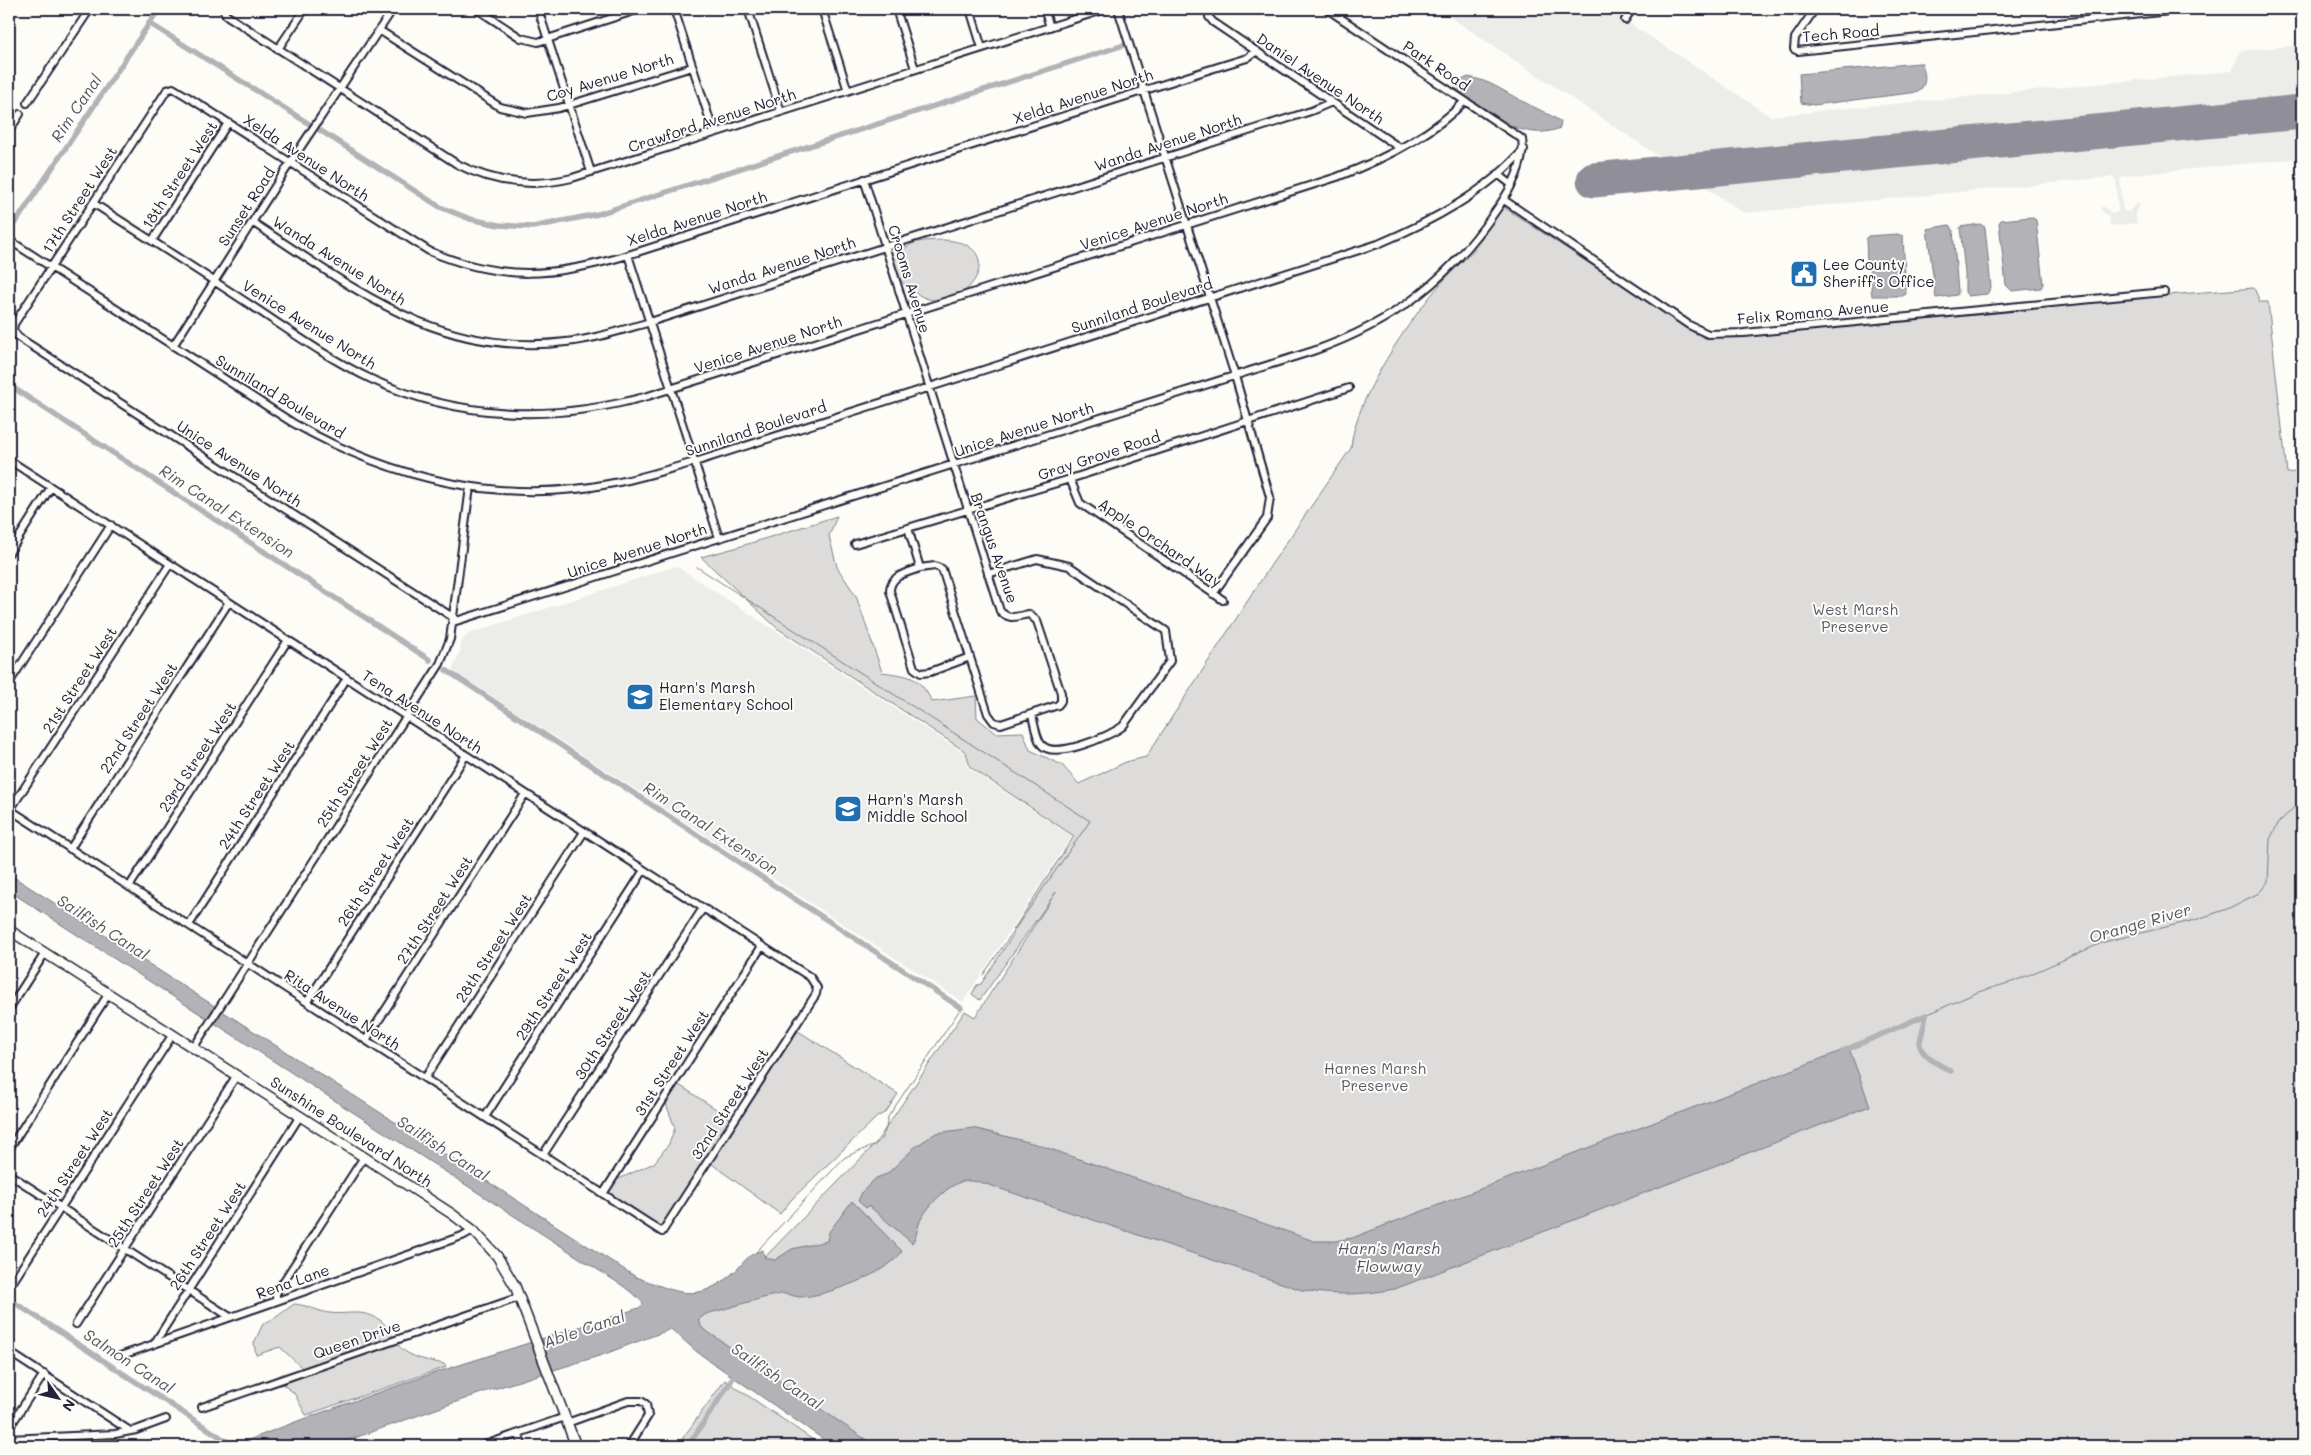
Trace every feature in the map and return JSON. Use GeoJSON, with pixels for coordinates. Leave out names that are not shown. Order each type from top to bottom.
{"type":"FeatureCollection","features":[{"type":"Feature","properties":{"kind":"street"},"geometry":{"type":"LineString","coordinates":[[27,103],[90,9]]}},
{"type":"Feature","properties":{"kind":"street","name":"Crawford Avenue North"},"geometry":{"type":"LineString","coordinates":[[223,9],[226,15],[445,156],[482,176],[502,181],[535,184],[559,181],[591,172],[1106,9]]}},
{"type":"Feature","properties":{"kind":"street"},"geometry":{"type":"LineString","coordinates":[[278,49],[304,9]]}},
{"type":"Feature","properties":{"kind":"street","name":"Sunset Road"},"geometry":{"type":"LineString","coordinates":[[173,346],[290,163],[393,9]]}},
{"type":"Feature","properties":{"kind":"street"},"geometry":{"type":"LineString","coordinates":[[476,9],[527,40],[538,42],[640,9]]}},
{"type":"Feature","properties":{"kind":"street"},"geometry":{"type":"LineString","coordinates":[[538,9],[591,172]]}},
{"type":"Feature","properties":{"kind":"street"},"geometry":{"type":"LineString","coordinates":[[674,9],[714,133]]}},
{"type":"Feature","properties":{"kind":"street"},"geometry":{"type":"LineString","coordinates":[[748,9],[781,112]]}},
{"type":"Feature","properties":{"kind":"street"},"geometry":{"type":"LineString","coordinates":[[822,9],[848,91]]}},
{"type":"Feature","properties":{"kind":"street"},"geometry":{"type":"LineString","coordinates":[[896,9],[915,69]]}},
{"type":"Feature","properties":{"kind":"street"},"geometry":{"type":"LineString","coordinates":[[970,9],[982,48]]}},
{"type":"Feature","properties":{"kind":"street"},"geometry":{"type":"LineString","coordinates":[[1044,9],[1050,27]]}},
{"type":"Feature","properties":{"kind":"street"},"geometry":{"type":"LineString","coordinates":[[1118,9],[1235,376],[1270,497],[1267,518],[1213,594]]}},
{"type":"Feature","properties":{"kind":"street","name":"Daniel Avenue North"},"geometry":{"type":"LineString","coordinates":[[1209,9],[1213,22],[1400,148]]}},
{"type":"Feature","properties":{"kind":"street","name":"Park Road"},"geometry":{"type":"LineString","coordinates":[[1326,9],[1522,139],[1524,150]]}},
{"type":"Feature","properties":{"kind":"street"},"geometry":{"type":"LineString","coordinates":[[1625,20],[1632,9]]}},
{"type":"Feature","properties":{"kind":"street","name":"Tech Road"},"geometry":{"type":"LineString","coordinates":[[1815,9],[1795,38],[1794,49],[1803,52],[2188,9]]}},
{"type":"Feature","properties":{"kind":"street","name":"Coy Avenue North"},"geometry":{"type":"LineString","coordinates":[[379,30],[506,109],[533,113],[568,105],[692,66]]}},
{"type":"Feature","properties":{"kind":"street","name":"Xelda Avenue North"},"geometry":{"type":"LineString","coordinates":[[173,88],[411,241],[436,254],[467,265],[507,272],[541,274],[580,268],[628,255],[1248,58],[1257,51]]}},
{"type":"Feature","properties":{"kind":"street","name":"17th Street West"},"geometry":{"type":"LineString","coordinates":[[13,330],[14,324],[161,98],[167,90],[173,88]]}},
{"type":"Feature","properties":{"kind":"street","name":"Venice Avenue North"},"geometry":{"type":"LineString","coordinates":[[92,203],[355,371],[405,393],[441,404],[503,414],[550,414],[605,407],[672,388],[1346,173],[1400,148],[1439,122],[1465,100]]}},
{"type":"Feature","properties":{"kind":"street","name":"Wanda Avenue North"},"geometry":{"type":"LineString","coordinates":[[252,222],[380,304],[409,319],[454,334],[502,343],[548,344],[593,338],[650,322],[1311,111],[1332,102]]}},
{"type":"Feature","properties":{"kind":"street"},"geometry":{"type":"LineString","coordinates":[[9,131],[20,114]]}},
{"type":"Feature","properties":{"kind":"street","name":"18th Street West"},"geometry":{"type":"LineString","coordinates":[[152,241],[228,123]]}},
{"type":"Feature","properties":{"kind":"street","name":"Sunniland Boulevard"},"geometry":{"type":"LineString","coordinates":[[9,240],[293,423],[341,449],[401,472],[470,488],[530,491],[584,488],[640,478],[695,462],[1356,251],[1399,235],[1458,203],[1498,174],[1524,150]]}},
{"type":"Feature","properties":{"kind":"street","name":"Unice Avenue North"},"geometry":{"type":"LineString","coordinates":[[13,330],[18,337],[453,620],[954,465],[1339,342],[1369,328],[1404,307],[1451,267],[1476,240],[1504,200],[1512,185],[1524,150]]}},
{"type":"Feature","properties":{"kind":"street"},"geometry":{"type":"LineString","coordinates":[[1498,174],[1512,185]]}},
{"type":"Feature","properties":{"kind":"street","name":"Crooms Avenue"},"geometry":{"type":"LineString","coordinates":[[864,180],[954,465]]}},
{"type":"Feature","properties":{"kind":"street","name":"Felix Romano Avenue"},"geometry":{"type":"LineString","coordinates":[[1504,200],[1689,325],[1708,334],[1754,332],[2164,292]]}},
{"type":"Feature","properties":{"kind":"street"},"geometry":{"type":"LineString","coordinates":[[628,255],[719,538]]}},
{"type":"Feature","properties":{"kind":"street","name":"Gray Grove Road"},"geometry":{"type":"LineString","coordinates":[[855,544],[1070,479],[1349,388]]}},
{"type":"Feature","properties":{"kind":"street","name":"Tena Avenue North"},"geometry":{"type":"LineString","coordinates":[[9,460],[810,977],[817,988]]}},
{"type":"Feature","properties":{"kind":"street","name":"Brangus Avenue"},"geometry":{"type":"LineString","coordinates":[[920,568],[936,566],[942,569],[988,714],[994,722],[1000,724],[1058,705],[1061,701],[1061,693],[1037,621],[1029,614],[1013,618],[1006,616],[1000,611],[954,465]]}},
{"type":"Feature","properties":{"kind":"street","name":"Apple Orchard Way"},"geometry":{"type":"LineString","coordinates":[[1070,479],[1080,503],[1223,600]]}},
{"type":"Feature","properties":{"kind":"street"},"geometry":{"type":"LineString","coordinates":[[9,553],[51,487]]}},
{"type":"Feature","properties":{"kind":"street","name":"25th Street West"},"geometry":{"type":"LineString","coordinates":[[194,1047],[440,664],[448,647],[453,620],[470,488]]}},
{"type":"Feature","properties":{"kind":"street"},"geometry":{"type":"LineString","coordinates":[[9,683],[111,525]]}},
{"type":"Feature","properties":{"kind":"street"},"geometry":{"type":"LineString","coordinates":[[908,528],[920,568],[894,579],[890,584],[890,591],[914,668],[921,673],[930,672],[970,657]]}},
{"type":"Feature","properties":{"kind":"street"},"geometry":{"type":"LineString","coordinates":[[988,574],[1037,559],[1069,566],[1166,631],[1170,661],[1123,726],[1114,733],[1060,751],[1050,751],[1041,744],[1032,715]]}},
{"type":"Feature","properties":{"kind":"street","name":"21st Street West"},"geometry":{"type":"LineString","coordinates":[[10,810],[170,564]]}},
{"type":"Feature","properties":{"kind":"street","name":"22nd Street West"},"geometry":{"type":"LineString","coordinates":[[70,849],[229,602]]}},
{"type":"Feature","properties":{"kind":"street","name":"23rd Street West"},"geometry":{"type":"LineString","coordinates":[[129,887],[288,640]]}},
{"type":"Feature","properties":{"kind":"street","name":"24th Street West"},"geometry":{"type":"LineString","coordinates":[[188,925],[348,678]]}},
{"type":"Feature","properties":{"kind":"street","name":"26th Street West"},"geometry":{"type":"LineString","coordinates":[[307,1002],[466,755]]}},
{"type":"Feature","properties":{"kind":"street","name":"27th Street West"},"geometry":{"type":"LineString","coordinates":[[366,1040],[525,794]]}},
{"type":"Feature","properties":{"kind":"street","name":"Rita Avenue North"},"geometry":{"type":"LineString","coordinates":[[10,810],[662,1232]]}},
{"type":"Feature","properties":{"kind":"street","name":"28th Street West"},"geometry":{"type":"LineString","coordinates":[[425,1078],[584,832]]}},
{"type":"Feature","properties":{"kind":"street","name":"29th Street West"},"geometry":{"type":"LineString","coordinates":[[484,1117],[644,870]]}},
{"type":"Feature","properties":{"kind":"street","name":"30th Street West"},"geometry":{"type":"LineString","coordinates":[[544,1155],[703,908]]}},
{"type":"Feature","properties":{"kind":"street","name":"Sunshine Boulevard North"},"geometry":{"type":"LineString","coordinates":[[9,930],[194,1047],[452,1214],[473,1230],[497,1256],[512,1279],[576,1446]]}},
{"type":"Feature","properties":{"kind":"street","name":"31st Street West"},"geometry":{"type":"LineString","coordinates":[[603,1194],[762,946]]}},
{"type":"Feature","properties":{"kind":"street"},"geometry":{"type":"LineString","coordinates":[[9,1009],[45,953]]}},
{"type":"Feature","properties":{"kind":"street","name":"32nd Street West"},"geometry":{"type":"LineString","coordinates":[[662,1232],[812,1000],[817,988]]}},
{"type":"Feature","properties":{"kind":"street"},"geometry":{"type":"LineString","coordinates":[[9,1149],[109,993]]}},
{"type":"Feature","properties":{"kind":"street","name":"24th Street West"},"geometry":{"type":"LineString","coordinates":[[14,1280],[173,1034]]}},
{"type":"Feature","properties":{"kind":"street","name":"25th Street West"},"geometry":{"type":"LineString","coordinates":[[76,1324],[237,1075]]}},
{"type":"Feature","properties":{"kind":"street","name":"26th Street West"},"geometry":{"type":"LineString","coordinates":[[154,1344],[300,1116]]}},
{"type":"Feature","properties":{"kind":"street"},"geometry":{"type":"LineString","coordinates":[[276,1301],[276,1293],[364,1157]]}},
{"type":"Feature","properties":{"kind":"street"},"geometry":{"type":"LineString","coordinates":[[9,1174],[230,1317]]}},
{"type":"Feature","properties":{"kind":"street","name":"Rena Lane"},"geometry":{"type":"LineString","coordinates":[[120,1356],[462,1236],[473,1230]]}},
{"type":"Feature","properties":{"kind":"street","name":"Queen Drive"},"geometry":{"type":"LineString","coordinates":[[202,1407],[520,1297]]}},
{"type":"Feature","properties":{"kind":"street"},"geometry":{"type":"LineString","coordinates":[[9,1352],[130,1431]]}},
{"type":"Feature","properties":{"kind":"street"},"geometry":{"type":"LineString","coordinates":[[9,1428],[44,1374]]}},
{"type":"Feature","properties":{"kind":"street"},"geometry":{"type":"LineString","coordinates":[[482,1446],[519,1433],[628,1401],[641,1401],[646,1404],[648,1416],[629,1446]]}},
{"type":"Feature","properties":{"kind":"street"},"geometry":{"type":"LineString","coordinates":[[9,1439],[115,1434],[166,1419]]}},
{"type":"Feature","properties":{"kind":"street"},"geometry":{"type":"LineString","coordinates":[[519,1433],[522,1446]]}},
{"type":"Feature","properties":{"kind":"shaded area"},"geometry":{"type":"Polygon","coordinates":[[[1438,9],[1608,9],[1770,116],[2232,71],[2240,51],[2302,45],[2302,158],[2123,176],[2120,180],[2123,210],[2129,212],[2137,203],[2140,206],[2135,212],[2137,223],[2110,226],[2109,217],[2100,209],[2103,206],[2112,214],[2118,210],[2116,180],[2113,177],[1744,213],[1438,9]]]}},
{"type":"Feature","properties":{"kind":"shaded area","name":"Harn's Marsh Middle School"},"geometry":{"type":"Polygon","coordinates":[[[676,566],[965,754],[968,768],[1072,836],[963,1002],[452,670],[460,652],[462,640],[468,634],[676,566]]]}},
{"type":"Feature","properties":{"kind":"green space"},"geometry":{"type":"Polygon","coordinates":[[[1502,203],[1505,208],[1695,333],[2254,288],[2260,302],[2268,302],[2287,473],[2302,471],[2302,1446],[860,1446],[677,1311],[729,1294],[875,1144],[965,1011],[975,1017],[1056,892],[980,1000],[972,994],[977,985],[981,984],[1013,935],[1013,930],[1074,836],[970,767],[966,752],[777,628],[701,557],[837,516],[829,536],[837,567],[856,596],[882,672],[912,678],[922,686],[932,702],[976,696],[977,718],[996,733],[1023,732],[1030,750],[1062,765],[1079,784],[1126,762],[1146,757],[1271,565],[1351,448],[1362,406],[1373,383],[1401,336],[1444,280],[1477,246],[1485,229],[1486,219],[1502,203]]]}},
{"type":"Feature","properties":{"kind":"green space"},"geometry":{"type":"Polygon","coordinates":[[[944,240],[966,245],[977,255],[979,268],[974,281],[963,292],[948,299],[931,300],[913,291],[902,282],[895,271],[894,262],[904,249],[914,243],[944,240]]]}},
{"type":"Feature","properties":{"kind":"green space"},"geometry":{"type":"Polygon","coordinates":[[[798,1031],[898,1094],[886,1112],[877,1117],[792,1199],[780,1214],[705,1159],[661,1226],[602,1193],[612,1182],[654,1163],[669,1144],[675,1128],[663,1096],[673,1081],[736,1122],[798,1031]]]}},
{"type":"Feature","properties":{"kind":"green space"},"geometry":{"type":"Polygon","coordinates":[[[294,1304],[324,1312],[359,1313],[373,1316],[385,1325],[405,1352],[417,1358],[444,1364],[446,1367],[306,1415],[294,1393],[277,1380],[302,1368],[280,1347],[256,1355],[254,1343],[263,1324],[294,1304]]]}},
{"type":"Feature","properties":{"kind":"green space"},"geometry":{"type":"Polygon","coordinates":[[[725,1380],[822,1446],[677,1446],[725,1380]]]}},
{"type":"Feature","properties":{"kind":"water"},"geometry":{"type":"Polygon","coordinates":[[[1922,63],[1925,79],[1918,92],[1814,105],[1801,103],[1799,74],[1922,63]]]}},
{"type":"Feature","properties":{"kind":"water"},"geometry":{"type":"Polygon","coordinates":[[[1468,77],[1489,83],[1551,116],[1561,122],[1560,128],[1546,132],[1532,132],[1505,123],[1479,107],[1456,89],[1460,81],[1468,77]]]}},
{"type":"Feature","properties":{"kind":"water"},"geometry":{"type":"Polygon","coordinates":[[[2031,217],[2036,220],[2043,284],[2041,288],[2012,291],[2006,285],[1999,223],[2001,220],[2031,217]]]}},
{"type":"Feature","properties":{"kind":"water"},"geometry":{"type":"Polygon","coordinates":[[[1980,224],[1985,227],[1991,287],[1987,294],[1968,296],[1965,292],[1960,227],[1980,224]]]}},
{"type":"Feature","properties":{"kind":"water"},"geometry":{"type":"Polygon","coordinates":[[[1949,225],[1953,230],[1958,292],[1957,295],[1936,298],[1927,229],[1949,225]]]}},
{"type":"Feature","properties":{"kind":"water"},"geometry":{"type":"Polygon","coordinates":[[[1897,234],[1903,236],[1906,294],[1903,296],[1872,296],[1867,265],[1866,238],[1868,236],[1897,234]]]}},
{"type":"Feature","properties":{"kind":"water","name":"Able Canal"},"geometry":{"type":"Polygon","coordinates":[[[9,874],[636,1277],[686,1293],[708,1289],[720,1283],[757,1252],[763,1250],[765,1258],[775,1260],[792,1249],[827,1241],[829,1232],[852,1201],[902,1251],[895,1259],[871,1275],[824,1293],[799,1297],[787,1294],[771,1296],[706,1314],[698,1320],[702,1328],[875,1446],[833,1446],[697,1352],[671,1329],[602,1355],[487,1391],[332,1446],[233,1446],[428,1375],[639,1308],[643,1304],[641,1300],[623,1286],[9,891],[9,874]]]}},
{"type":"Feature","properties":{"kind":"water","name":"Harn's Marsh Flowway"},"geometry":{"type":"Polygon","coordinates":[[[1849,1048],[1870,1106],[1395,1289],[1383,1291],[1337,1294],[1302,1290],[980,1182],[966,1181],[958,1183],[945,1191],[928,1209],[920,1221],[912,1243],[869,1206],[866,1208],[858,1201],[862,1192],[876,1178],[887,1174],[915,1147],[936,1133],[973,1128],[1036,1144],[1314,1241],[1335,1241],[1352,1238],[1849,1048]]]}},
{"type":"Feature","properties":{"kind":"waterway","name":"Rim Canal"},"geometry":{"type":"LineString","coordinates":[[16,222],[159,9]]}},
{"type":"Feature","properties":{"kind":"waterway"},"geometry":{"type":"LineString","coordinates":[[149,23],[311,125]]}},
{"type":"Feature","properties":{"kind":"waterway"},"geometry":{"type":"LineString","coordinates":[[318,129],[440,207],[470,219],[499,225],[533,227],[598,214],[1124,45]]}},
{"type":"Feature","properties":{"kind":"waterway","name":"Rim Canal Extension"},"geometry":{"type":"LineString","coordinates":[[9,385],[430,660]]}},
{"type":"Feature","properties":{"kind":"waterway"},"geometry":{"type":"LineString","coordinates":[[697,567],[1090,821],[983,975]]}},
{"type":"Feature","properties":{"kind":"waterway","name":"Rim Canal Extension"},"geometry":{"type":"LineString","coordinates":[[446,670],[961,1008]]}},
{"type":"Feature","properties":{"kind":"waterway","name":"Orange River"},"geometry":{"type":"LineString","coordinates":[[1926,1015],[1978,992],[2015,981],[2104,942],[2195,920],[2227,909],[2259,893],[2268,882],[2270,839],[2279,822],[2302,800]]}},
{"type":"Feature","properties":{"kind":"waterway"},"geometry":{"type":"LineString","coordinates":[[756,1252],[844,1158],[879,1141],[883,1136],[888,1117],[961,1008]]}},
{"type":"Feature","properties":{"kind":"waterway"},"geometry":{"type":"LineString","coordinates":[[1926,1015],[1920,1047],[1931,1060],[1951,1071]]}},
{"type":"Feature","properties":{"kind":"waterway"},"geometry":{"type":"LineString","coordinates":[[1843,1051],[1926,1015]]}},
{"type":"Feature","properties":{"kind":"waterway","name":"Salmon Canal"},"geometry":{"type":"LineString","coordinates":[[9,1299],[234,1446]]}},
{"type":"Feature","properties":{"kind":"waterway"},"geometry":{"type":"LineString","coordinates":[[688,1446],[737,1372]]}},
{"type":"Feature","properties":{"kind":"runway"},"geometry":{"type":"LineString","coordinates":[[1594,180],[2302,112]]}},
{"type":"Feature","properties":{"kind":"place","name":"Lee County Sheriff's Office"},"geometry":{"type":"Point","coordinates":[1804,274]}},
{"type":"Feature","properties":{"kind":"place","name":"Harn's Marsh Elementary School"},"geometry":{"type":"Point","coordinates":[640,697]}},
{"type":"Feature","properties":{"kind":"place","name":"Harn's Marsh Middle School"},"geometry":{"type":"Point","coordinates":[848,809]}},
{"type":"Feature","properties":{"kind":"park label","name":"West Marsh Preserve"},"geometry":{"type":"Point","coordinates":[1855,618]}},
{"type":"Feature","properties":{"kind":"park label","name":"Harnes Marsh Preserve"},"geometry":{"type":"Point","coordinates":[1375,1078]}},
{"type":"Feature","properties":{"kind":"water label","name":"Sailfish Canal"},"geometry":{"type":"Point","coordinates":[103,927]}},
{"type":"Feature","properties":{"kind":"water label","name":"Sailfish Canal"},"geometry":{"type":"Point","coordinates":[443,1148]}},
{"type":"Feature","properties":{"kind":"water label","name":"Sailfish Canal"},"geometry":{"type":"Point","coordinates":[777,1376]}}]}
